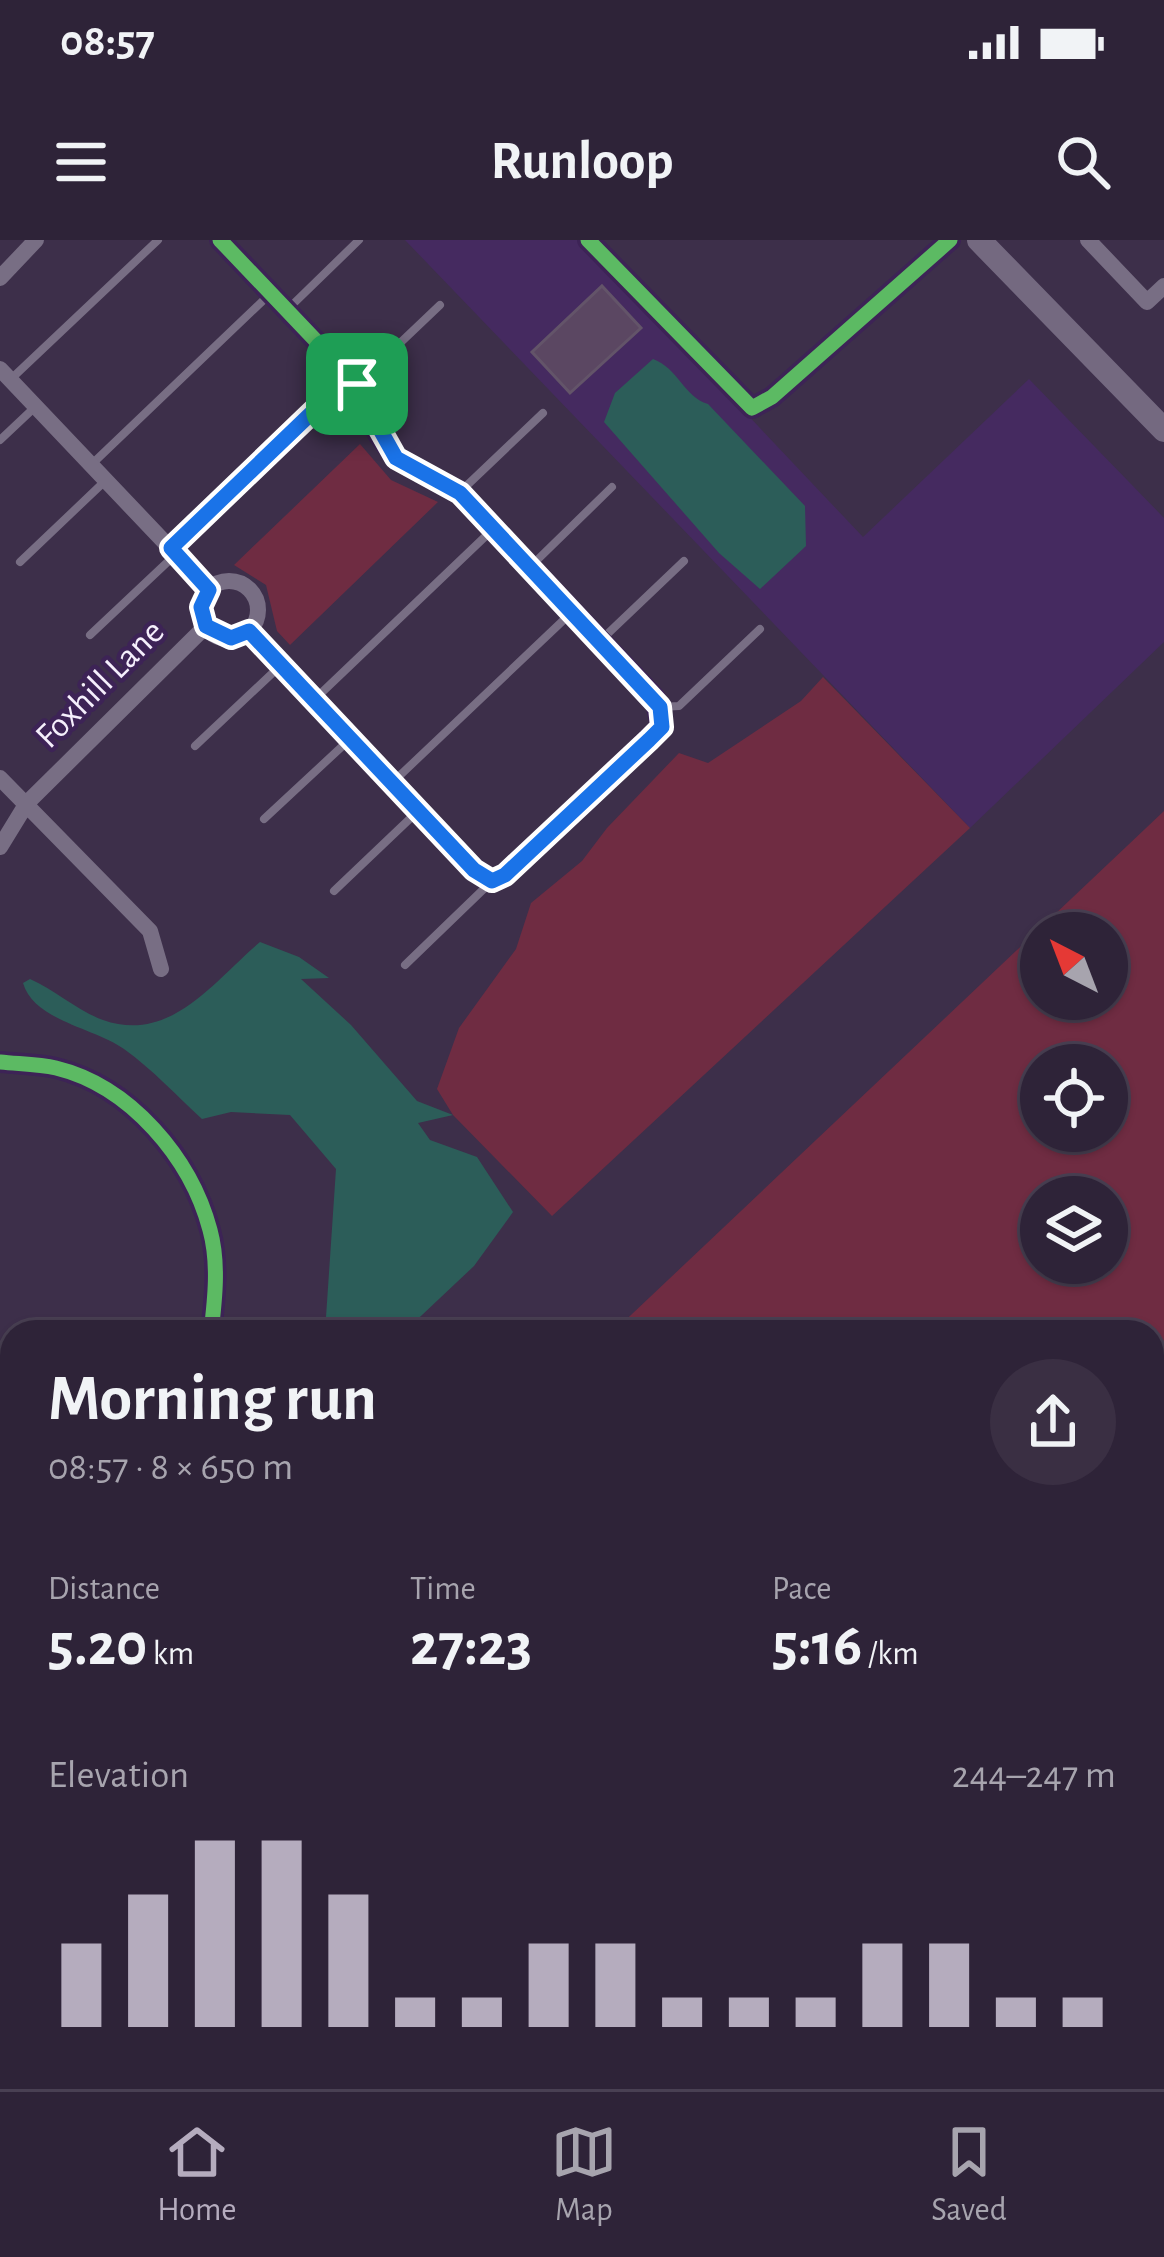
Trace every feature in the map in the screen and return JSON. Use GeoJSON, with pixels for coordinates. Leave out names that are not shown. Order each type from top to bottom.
{"type":"FeatureCollection","features":[{"type":"Feature","properties":{"kind":"main road"},"geometry":{"type":"LineString","coordinates":[[979,240],[1164,430]]}},
{"type":"Feature","properties":{"kind":"street"},"geometry":{"type":"LineString","coordinates":[[220,240],[354,380],[378,434],[396,458],[460,493],[660,707],[662,727],[492,881],[474,870],[249,631]]}},
{"type":"Feature","properties":{"kind":"street"},"geometry":{"type":"LineString","coordinates":[[588,240],[752,408],[772,397],[950,240]]}},
{"type":"Feature","properties":{"kind":"street"},"geometry":{"type":"LineString","coordinates":[[1088,240],[1147,302],[1164,286]]}},
{"type":"Feature","properties":{"kind":"street"},"geometry":{"type":"LineString","coordinates":[[0,278],[30,242]]}},
{"type":"Feature","properties":{"kind":"street"},"geometry":{"type":"LineString","coordinates":[[5,375],[209,590]]}},
{"type":"Feature","properties":{"kind":"street"},"geometry":{"type":"LineString","coordinates":[[234,581],[250,590],[258,615],[249,631],[231,638],[206,626],[201,607],[209,590],[234,581]]}},
{"type":"Feature","properties":{"kind":"street","name":"Foxhill Lane"},"geometry":{"type":"LineString","coordinates":[[0,847],[27,803],[206,626]]}},
{"type":"Feature","properties":{"kind":"street"},"geometry":{"type":"LineString","coordinates":[[0,778],[150,931],[161,969]]}},
{"type":"Feature","properties":{"kind":"street"},"geometry":{"type":"LineString","coordinates":[[0,1062],[58,1069],[96,1086],[159,1133],[190,1182],[210,1230],[216,1277],[212,1320]]}},
{"type":"Feature","properties":{"kind":"lane"},"geometry":{"type":"LineString","coordinates":[[5,375],[158,240]]}},
{"type":"Feature","properties":{"kind":"lane"},"geometry":{"type":"LineString","coordinates":[[286,310],[359,240]]}},
{"type":"Feature","properties":{"kind":"lane"},"geometry":{"type":"LineString","coordinates":[[91,465],[271,293]]}},
{"type":"Feature","properties":{"kind":"lane"},"geometry":{"type":"LineString","coordinates":[[90,635],[354,380],[440,304]]}},
{"type":"Feature","properties":{"kind":"lane"},"geometry":{"type":"LineString","coordinates":[[0,440],[35,407]]}},
{"type":"Feature","properties":{"kind":"lane"},"geometry":{"type":"LineString","coordinates":[[460,493],[543,413]]}},
{"type":"Feature","properties":{"kind":"lane"},"geometry":{"type":"LineString","coordinates":[[20,562],[105,481]]}},
{"type":"Feature","properties":{"kind":"lane"},"geometry":{"type":"LineString","coordinates":[[530,566],[612,487]]}},
{"type":"Feature","properties":{"kind":"lane"},"geometry":{"type":"LineString","coordinates":[[314,700],[494,529]]}},
{"type":"Feature","properties":{"kind":"lane"},"geometry":{"type":"LineString","coordinates":[[599,643],[684,561]]}},
{"type":"Feature","properties":{"kind":"lane"},"geometry":{"type":"LineString","coordinates":[[392,782],[571,613]]}},
{"type":"Feature","properties":{"kind":"lane"},"geometry":{"type":"LineString","coordinates":[[660,707],[679,706],[760,629]]}},
{"type":"Feature","properties":{"kind":"lane"},"geometry":{"type":"LineString","coordinates":[[195,746],[281,665]]}},
{"type":"Feature","properties":{"kind":"lane"},"geometry":{"type":"LineString","coordinates":[[264,819],[350,739]]}},
{"type":"Feature","properties":{"kind":"lane"},"geometry":{"type":"LineString","coordinates":[[334,891],[419,810]]}},
{"type":"Feature","properties":{"kind":"lane"},"geometry":{"type":"LineString","coordinates":[[405,965],[492,881]]}},
{"type":"Feature","properties":{"kind":"shaded area"},"geometry":{"type":"Polygon","coordinates":[[[405,240],[582,240],[863,537],[1029,379],[1164,518],[1164,642],[970,828],[405,240]]]}},
{"type":"Feature","properties":{"kind":"shaded area"},"geometry":{"type":"Polygon","coordinates":[[[653,359],[708,404],[805,506],[806,546],[760,589],[719,553],[604,422],[615,393],[653,359]]]}},
{"type":"Feature","properties":{"kind":"shaded area"},"geometry":{"type":"Polygon","coordinates":[[[360,444],[391,480],[438,502],[290,645],[277,631],[266,585],[234,565],[360,444]]]}},
{"type":"Feature","properties":{"kind":"shaded area"},"geometry":{"type":"Polygon","coordinates":[[[823,677],[970,828],[552,1216],[453,1115],[437,1089],[459,1028],[516,949],[531,903],[582,861],[679,753],[708,763],[801,701],[823,677]]]}},
{"type":"Feature","properties":{"kind":"shaded area"},"geometry":{"type":"Polygon","coordinates":[[[1164,811],[1164,1320],[626,1320],[1020,947],[1020,1020],[1128,1020],[1128,912],[1057,912],[1164,811]]]}},
{"type":"Feature","properties":{"kind":"shaded area"},"geometry":{"type":"Polygon","coordinates":[[[260,942],[299,957],[329,978],[301,979],[351,1025],[417,1101],[453,1115],[418,1123],[430,1140],[477,1157],[513,1212],[474,1266],[417,1320],[326,1320],[336,1169],[290,1115],[231,1112],[202,1119],[124,1049],[39,1006],[23,983],[30,979],[103,1020],[127,1025],[170,1016],[207,991],[260,942]]]}},
{"type":"Feature","properties":{"kind":"building"},"geometry":{"type":"Polygon","coordinates":[[[602,286],[641,328],[570,393],[532,352],[602,286]]]}},
{"type":"Feature","properties":{"kind":"cycle path"},"geometry":{"type":"LineString","coordinates":[[220,240],[357,384],[378,434],[396,458],[460,493],[655,698],[661,727],[505,875],[492,881],[474,870],[249,631]]}},
{"type":"Feature","properties":{"kind":"cycle path"},"geometry":{"type":"LineString","coordinates":[[588,240],[752,408],[772,397],[950,240]]}},
{"type":"Feature","properties":{"kind":"cycle path"},"geometry":{"type":"LineString","coordinates":[[0,1062],[49,1067],[83,1077],[109,1091],[154,1129],[188,1177],[210,1230],[215,1281],[212,1320]]}},
{"type":"Feature","properties":{"kind":"route"},"geometry":{"type":"LineString","coordinates":[[350,376],[357,384],[378,434],[396,458],[460,493],[660,707],[662,727],[505,875],[492,881],[474,870],[249,631],[231,638],[212,633],[201,617],[209,590],[171,548],[350,376]]}}]}
